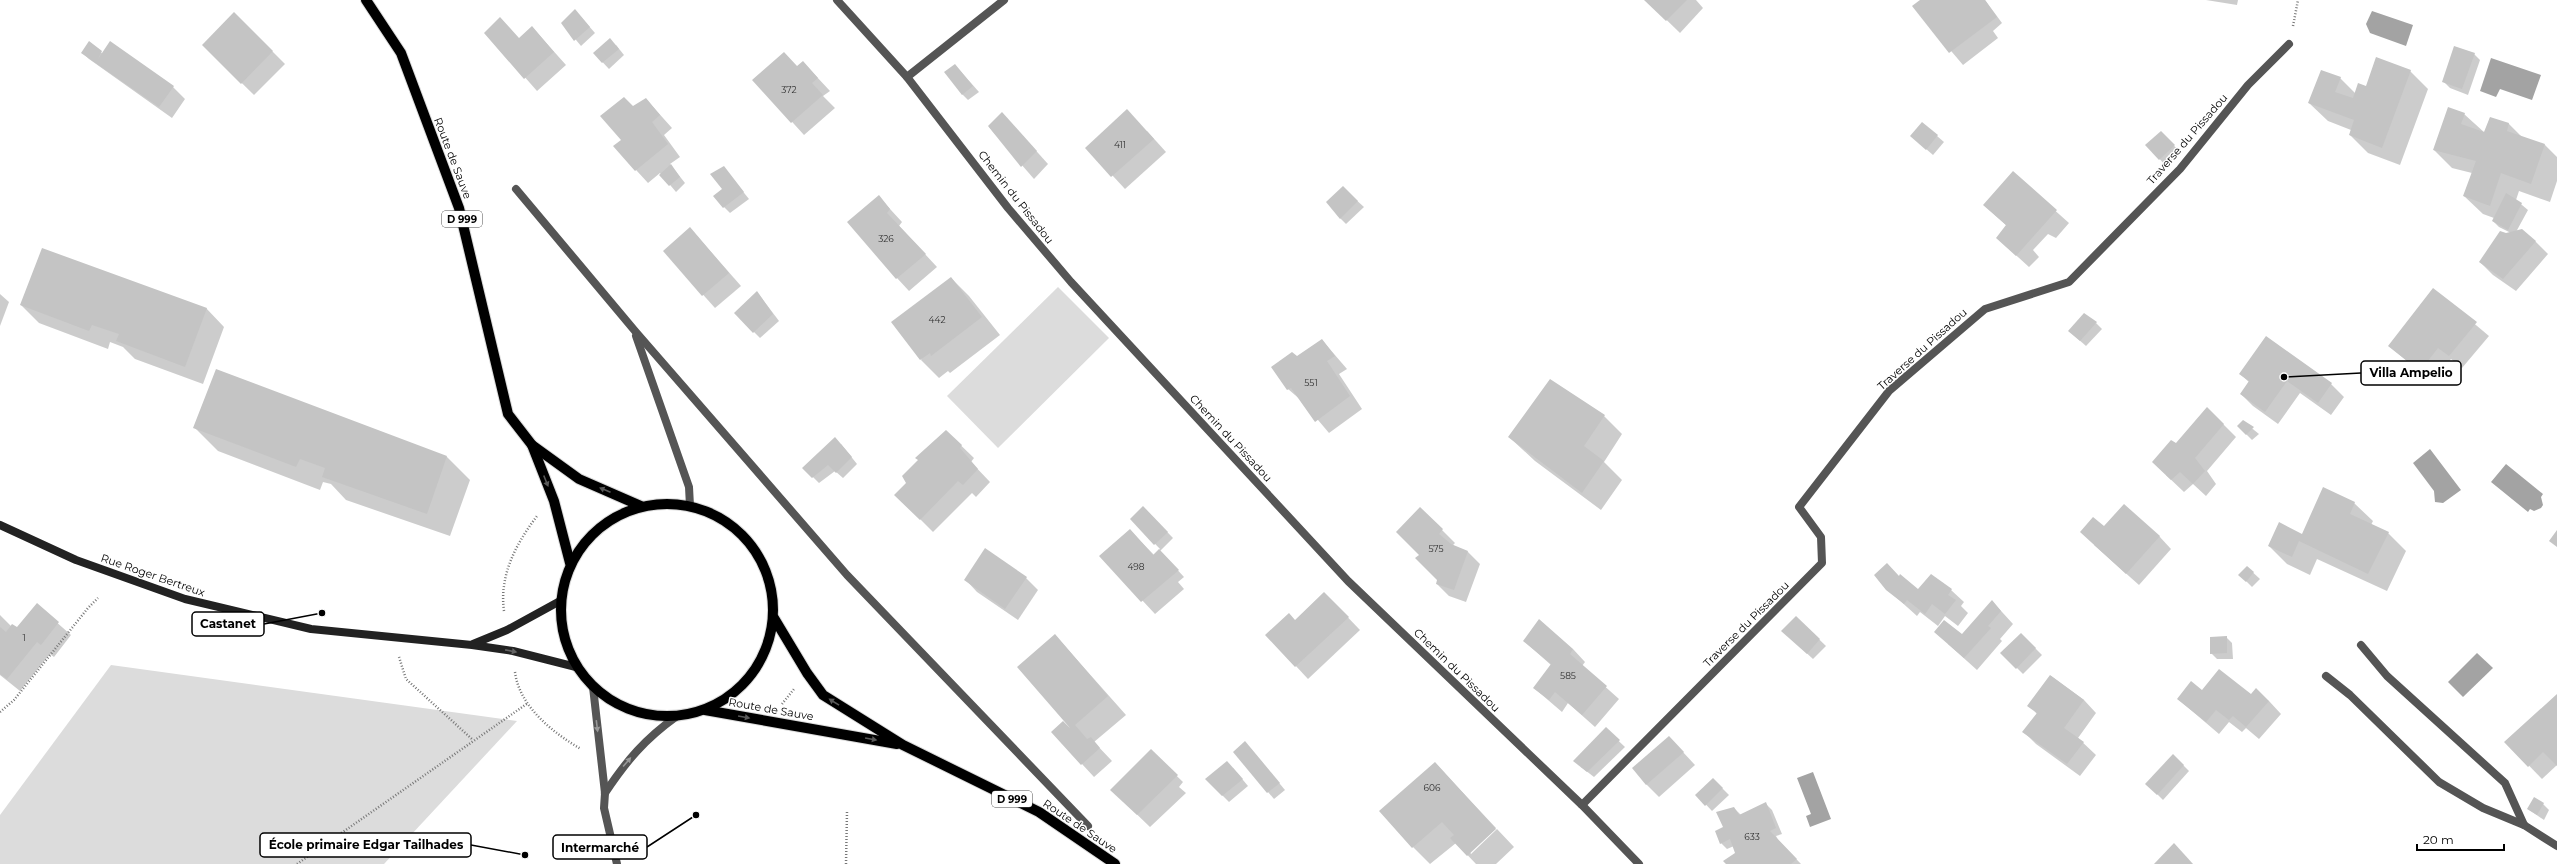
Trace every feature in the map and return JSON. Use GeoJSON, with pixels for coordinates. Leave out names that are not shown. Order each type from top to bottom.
{"type":"FeatureCollection","features":[{"type":"Feature","properties":{"kind":"main road","name":"Route de Sauve"},"geometry":{"type":"LineString","coordinates":[[366,0],[400,53],[459,208],[508,414],[532,445],[554,501],[570,563]]}},
{"type":"Feature","properties":{"kind":"main road","name":"Route de Sauve"},"geometry":{"type":"LineString","coordinates":[[532,445],[579,479],[641,506]]}},
{"type":"Feature","properties":{"kind":"main road"},"geometry":{"type":"LineString","coordinates":[[674,503],[690,506],[707,511],[736,528],[758,554],[771,584],[774,618],[767,648],[753,674],[731,696],[705,710],[677,716],[647,715],[618,705],[593,687],[576,666],[563,635],[560,601],[570,563],[588,537],[612,517],[641,506],[674,503]]}},
{"type":"Feature","properties":{"kind":"main road","name":"Route de Sauve"},"geometry":{"type":"LineString","coordinates":[[774,618],[807,673],[823,695],[903,745],[1039,812],[1115,864]]}},
{"type":"Feature","properties":{"kind":"main road","name":"Route de Sauve"},"geometry":{"type":"LineString","coordinates":[[705,710],[903,745]]}},
{"type":"Feature","properties":{"kind":"street","name":"Chemin du Pissadou"},"geometry":{"type":"LineString","coordinates":[[837,0],[907,77],[1008,208],[1081,294],[1348,581],[1582,805],[1639,864]]}},
{"type":"Feature","properties":{"kind":"street"},"geometry":{"type":"LineString","coordinates":[[907,77],[1004,0]]}},
{"type":"Feature","properties":{"kind":"street","name":"Traverse du Pissadou"},"geometry":{"type":"LineString","coordinates":[[1582,805],[1822,563],[1821,537],[1799,507],[1888,391],[1985,309],[2069,282],[2180,169],[2248,85],[2289,44]]}},
{"type":"Feature","properties":{"kind":"street"},"geometry":{"type":"LineString","coordinates":[[516,190],[635,331],[847,575],[1088,826]]}},
{"type":"Feature","properties":{"kind":"street"},"geometry":{"type":"LineString","coordinates":[[635,331],[689,487],[690,506]]}},
{"type":"Feature","properties":{"kind":"street","name":"Rue Roger Bertreux"},"geometry":{"type":"LineString","coordinates":[[0,525],[76,560],[185,599],[311,629],[472,645],[513,651],[576,666]]}},
{"type":"Feature","properties":{"kind":"street","name":"Rue Roger Bertreux"},"geometry":{"type":"LineString","coordinates":[[472,645],[507,630],[560,601]]}},
{"type":"Feature","properties":{"kind":"street"},"geometry":{"type":"LineString","coordinates":[[2361,645],[2387,676],[2505,783],[2524,825]]}},
{"type":"Feature","properties":{"kind":"street"},"geometry":{"type":"LineString","coordinates":[[2326,676],[2350,695],[2439,782],[2483,808],[2524,825],[2557,846]]}},
{"type":"Feature","properties":{"kind":"street"},"geometry":{"type":"LineString","coordinates":[[593,687],[605,794],[604,808],[617,864]]}},
{"type":"Feature","properties":{"kind":"street"},"geometry":{"type":"LineString","coordinates":[[605,794],[621,769],[650,735],[677,716]]}},
{"type":"Feature","properties":{"kind":"path"},"geometry":{"type":"LineString","coordinates":[[2289,44],[2298,0]]}},
{"type":"Feature","properties":{"kind":"path"},"geometry":{"type":"LineString","coordinates":[[505,616],[503,601],[506,569],[524,534],[540,513]]}},
{"type":"Feature","properties":{"kind":"path"},"geometry":{"type":"LineString","coordinates":[[0,712],[14,700],[88,608],[98,598]]}},
{"type":"Feature","properties":{"kind":"path"},"geometry":{"type":"LineString","coordinates":[[396,637],[400,667],[406,679],[473,740]]}},
{"type":"Feature","properties":{"kind":"path"},"geometry":{"type":"LineString","coordinates":[[515,670],[516,682],[532,710],[564,740],[585,751]]}},
{"type":"Feature","properties":{"kind":"path"},"geometry":{"type":"LineString","coordinates":[[780,707],[796,686]]}},
{"type":"Feature","properties":{"kind":"path"},"geometry":{"type":"LineString","coordinates":[[297,864],[528,702]]}},
{"type":"Feature","properties":{"kind":"path"},"geometry":{"type":"LineString","coordinates":[[846,864],[847,812]]}},
{"type":"Feature","properties":{"kind":"shaded area"},"geometry":{"type":"Polygon","coordinates":[[[2372,11],[2413,25],[2406,46],[2370,33],[2366,24],[2372,11]]]}},
{"type":"Feature","properties":{"kind":"shaded area"},"geometry":{"type":"Polygon","coordinates":[[[2491,58],[2541,75],[2532,100],[2500,89],[2496,97],[2480,91],[2491,58]]]}},
{"type":"Feature","properties":{"kind":"shaded area"},"geometry":{"type":"Polygon","coordinates":[[[1058,287],[1109,338],[998,448],[947,396],[1058,287]]]}},
{"type":"Feature","properties":{"kind":"shaded area"},"geometry":{"type":"Polygon","coordinates":[[[2430,449],[2461,490],[2443,503],[2435,502],[2434,491],[2413,463],[2430,449]]]}},
{"type":"Feature","properties":{"kind":"shaded area"},"geometry":{"type":"Polygon","coordinates":[[[2506,464],[2543,494],[2541,497],[2543,505],[2541,508],[2534,511],[2530,509],[2528,512],[2491,482],[2506,464]]]}},
{"type":"Feature","properties":{"kind":"shaded area"},"geometry":{"type":"Polygon","coordinates":[[[2477,653],[2493,668],[2463,697],[2448,682],[2477,653]]]}},
{"type":"Feature","properties":{"kind":"shaded area"},"geometry":{"type":"Polygon","coordinates":[[[111,665],[517,721],[384,864],[0,864],[0,815],[111,665]]]}},
{"type":"Feature","properties":{"kind":"shaded area"},"geometry":{"type":"Polygon","coordinates":[[[1813,772],[1831,819],[1810,827],[1806,816],[1811,814],[1797,778],[1813,772]]]}},
{"type":"Feature","properties":{"kind":"building"},"geometry":{"type":"Polygon","coordinates":[[[1644,0],[1687,0],[1666,21],[1644,0]]]}},
{"type":"Feature","properties":{"kind":"building"},"geometry":{"type":"Polygon","coordinates":[[[1920,0],[1985,0],[1997,17],[1949,53],[1912,6],[1920,0]]]}},
{"type":"Feature","properties":{"kind":"building"},"geometry":{"type":"Polygon","coordinates":[[[575,9],[590,27],[574,41],[561,23],[575,9]]]}},
{"type":"Feature","properties":{"kind":"building"},"geometry":{"type":"Polygon","coordinates":[[[234,12],[273,51],[241,84],[202,45],[234,12]]]}},
{"type":"Feature","properties":{"kind":"building"},"geometry":{"type":"Polygon","coordinates":[[[500,17],[519,38],[532,26],[554,52],[524,79],[484,33],[500,17]]]}},
{"type":"Feature","properties":{"kind":"building"},"geometry":{"type":"Polygon","coordinates":[[[610,38],[619,49],[602,63],[593,53],[610,38]]]}},
{"type":"Feature","properties":{"kind":"building"},"geometry":{"type":"Polygon","coordinates":[[[89,41],[102,51],[98,59],[110,41],[174,86],[159,107],[81,53],[89,41]]]}},
{"type":"Feature","properties":{"kind":"building"},"geometry":{"type":"Polygon","coordinates":[[[2454,46],[2475,53],[2462,89],[2442,82],[2454,46]]]}},
{"type":"Feature","properties":{"kind":"building"},"geometry":{"type":"Polygon","coordinates":[[[784,52],[797,66],[803,61],[818,78],[812,83],[823,95],[791,123],[752,80],[784,52]]]}},
{"type":"Feature","properties":{"kind":"building"},"geometry":{"type":"Polygon","coordinates":[[[2376,57],[2411,70],[2382,148],[2349,135],[2354,120],[2308,103],[2321,70],[2341,77],[2335,92],[2353,98],[2358,83],[2366,86],[2376,57]]]}},
{"type":"Feature","properties":{"kind":"building"},"geometry":{"type":"Polygon","coordinates":[[[955,64],[973,86],[962,95],[944,72],[955,64]]]}},
{"type":"Feature","properties":{"kind":"building"},"geometry":{"type":"Polygon","coordinates":[[[624,97],[633,106],[646,98],[660,115],[652,122],[668,144],[635,171],[613,146],[621,140],[600,116],[624,97]]]}},
{"type":"Feature","properties":{"kind":"building"},"geometry":{"type":"Polygon","coordinates":[[[2448,107],[2465,113],[2461,124],[2484,132],[2490,117],[2509,123],[2507,131],[2545,144],[2531,184],[2501,173],[2490,206],[2463,196],[2476,161],[2433,150],[2448,107]]]}},
{"type":"Feature","properties":{"kind":"building"},"geometry":{"type":"Polygon","coordinates":[[[1127,109],[1154,139],[1111,177],[1085,148],[1127,109]]]}},
{"type":"Feature","properties":{"kind":"building"},"geometry":{"type":"Polygon","coordinates":[[[1002,112],[1037,151],[1021,167],[988,126],[1002,112]]]}},
{"type":"Feature","properties":{"kind":"building"},"geometry":{"type":"Polygon","coordinates":[[[1922,122],[1938,135],[1926,150],[1910,136],[1922,122]]]}},
{"type":"Feature","properties":{"kind":"building"},"geometry":{"type":"Polygon","coordinates":[[[2161,131],[2175,145],[2159,160],[2145,145],[2161,131]]]}},
{"type":"Feature","properties":{"kind":"building"},"geometry":{"type":"Polygon","coordinates":[[[671,164],[680,177],[669,186],[659,175],[671,164]]]}},
{"type":"Feature","properties":{"kind":"building"},"geometry":{"type":"Polygon","coordinates":[[[724,166],[744,192],[723,208],[713,196],[722,189],[710,174],[724,166]]]}},
{"type":"Feature","properties":{"kind":"building"},"geometry":{"type":"Polygon","coordinates":[[[2013,171],[2057,210],[2016,256],[1996,238],[2006,225],[1983,205],[2013,171]]]}},
{"type":"Feature","properties":{"kind":"building"},"geometry":{"type":"Polygon","coordinates":[[[1343,186],[1358,201],[1340,219],[1326,202],[1343,186]]]}},
{"type":"Feature","properties":{"kind":"building"},"geometry":{"type":"Polygon","coordinates":[[[2506,193],[2522,203],[2508,230],[2492,221],[2506,193]]]}},
{"type":"Feature","properties":{"kind":"building"},"geometry":{"type":"Polygon","coordinates":[[[879,195],[890,209],[887,213],[926,254],[896,279],[847,222],[879,195]]]}},
{"type":"Feature","properties":{"kind":"building"},"geometry":{"type":"Polygon","coordinates":[[[690,227],[729,273],[702,296],[663,251],[690,227]]]}},
{"type":"Feature","properties":{"kind":"building"},"geometry":{"type":"Polygon","coordinates":[[[2522,229],[2536,241],[2503,279],[2479,262],[2500,231],[2506,233],[2522,229]]]}},
{"type":"Feature","properties":{"kind":"building"},"geometry":{"type":"Polygon","coordinates":[[[42,248],[207,308],[185,367],[116,341],[119,334],[92,325],[89,331],[20,305],[42,248]]]}},
{"type":"Feature","properties":{"kind":"building"},"geometry":{"type":"Polygon","coordinates":[[[951,277],[982,317],[931,356],[930,353],[920,360],[891,322],[951,277]]]}},
{"type":"Feature","properties":{"kind":"building"},"geometry":{"type":"Polygon","coordinates":[[[2433,288],[2477,322],[2449,356],[2438,348],[2420,371],[2388,346],[2433,288]]]}},
{"type":"Feature","properties":{"kind":"building"},"geometry":{"type":"Polygon","coordinates":[[[757,291],[773,314],[753,333],[734,313],[757,291]]]}},
{"type":"Feature","properties":{"kind":"building"},"geometry":{"type":"Polygon","coordinates":[[[2084,313],[2097,322],[2080,341],[2068,331],[2084,313]]]}},
{"type":"Feature","properties":{"kind":"building"},"geometry":{"type":"Polygon","coordinates":[[[2266,336],[2332,383],[2318,403],[2287,381],[2265,412],[2240,394],[2249,381],[2239,374],[2266,336]]]}},
{"type":"Feature","properties":{"kind":"building"},"geometry":{"type":"Polygon","coordinates":[[[1322,339],[1335,356],[1327,361],[1350,396],[1315,422],[1291,388],[1287,390],[1271,367],[1292,352],[1297,356],[1322,339]]]}},
{"type":"Feature","properties":{"kind":"building"},"geometry":{"type":"Polygon","coordinates":[[[216,369],[447,456],[427,514],[322,477],[325,468],[300,459],[296,467],[193,428],[216,369]]]}},
{"type":"Feature","properties":{"kind":"building"},"geometry":{"type":"Polygon","coordinates":[[[1550,379],[1605,415],[1584,446],[1604,461],[1582,493],[1508,437],[1550,379]]]}},
{"type":"Feature","properties":{"kind":"building"},"geometry":{"type":"Polygon","coordinates":[[[2207,407],[2224,424],[2195,458],[2205,471],[2193,484],[2180,472],[2171,480],[2152,462],[2171,440],[2176,443],[2207,407]]]}},
{"type":"Feature","properties":{"kind":"building"},"geometry":{"type":"Polygon","coordinates":[[[2243,420],[2254,427],[2246,435],[2237,426],[2243,420]]]}},
{"type":"Feature","properties":{"kind":"building"},"geometry":{"type":"Polygon","coordinates":[[[946,430],[962,445],[960,448],[978,469],[963,485],[958,481],[920,520],[894,495],[906,483],[902,476],[918,460],[915,458],[946,430]]]}},
{"type":"Feature","properties":{"kind":"building"},"geometry":{"type":"Polygon","coordinates":[[[835,437],[852,457],[836,473],[828,465],[812,478],[802,468],[835,437]]]}},
{"type":"Feature","properties":{"kind":"building"},"geometry":{"type":"Polygon","coordinates":[[[2323,487],[2355,502],[2350,514],[2389,532],[2368,574],[2299,541],[2292,557],[2268,546],[2279,522],[2302,534],[2323,487]]]}},
{"type":"Feature","properties":{"kind":"building"},"geometry":{"type":"Polygon","coordinates":[[[2124,504],[2160,536],[2126,574],[2080,532],[2093,517],[2104,526],[2124,504]]]}},
{"type":"Feature","properties":{"kind":"building"},"geometry":{"type":"Polygon","coordinates":[[[1143,506],[1168,532],[1154,545],[1130,519],[1143,506]]]}},
{"type":"Feature","properties":{"kind":"building"},"geometry":{"type":"Polygon","coordinates":[[[1420,507],[1443,529],[1439,534],[1451,544],[1468,551],[1454,590],[1436,584],[1437,580],[1415,558],[1419,555],[1396,532],[1420,507]]]}},
{"type":"Feature","properties":{"kind":"building"},"geometry":{"type":"Polygon","coordinates":[[[1130,529],[1153,555],[1159,549],[1179,570],[1141,602],[1099,556],[1130,529]]]}},
{"type":"Feature","properties":{"kind":"building"},"geometry":{"type":"Polygon","coordinates":[[[2557,530],[2557,547],[2549,541],[2557,530]]]}},
{"type":"Feature","properties":{"kind":"building"},"geometry":{"type":"Polygon","coordinates":[[[985,548],[1027,577],[1005,609],[964,580],[985,548]]]}},
{"type":"Feature","properties":{"kind":"building"},"geometry":{"type":"Polygon","coordinates":[[[1887,563],[1899,576],[1900,574],[1918,589],[1931,574],[1952,589],[1948,595],[1956,600],[1945,614],[1932,604],[1925,614],[1907,600],[1904,604],[1886,590],[1874,575],[1887,563]]]}},
{"type":"Feature","properties":{"kind":"building"},"geometry":{"type":"Polygon","coordinates":[[[2247,566],[2254,572],[2246,582],[2238,575],[2247,566]]]}},
{"type":"Feature","properties":{"kind":"building"},"geometry":{"type":"Polygon","coordinates":[[[1324,592],[1349,617],[1295,667],[1265,635],[1289,613],[1295,620],[1324,592]]]}},
{"type":"Feature","properties":{"kind":"building"},"geometry":{"type":"Polygon","coordinates":[[[1992,600],[2001,611],[1988,626],[1991,628],[1964,658],[1934,632],[1944,620],[1962,634],[1992,600]]]}},
{"type":"Feature","properties":{"kind":"building"},"geometry":{"type":"Polygon","coordinates":[[[37,603],[59,622],[41,645],[37,642],[7,679],[0,674],[0,627],[6,632],[12,624],[17,627],[37,603]]]}},
{"type":"Feature","properties":{"kind":"building"},"geometry":{"type":"Polygon","coordinates":[[[1796,616],[1820,639],[1807,654],[1781,631],[1796,616]]]}},
{"type":"Feature","properties":{"kind":"building"},"geometry":{"type":"Polygon","coordinates":[[[1539,619],[1573,649],[1570,654],[1607,686],[1582,715],[1555,692],[1549,700],[1533,688],[1551,664],[1523,641],[1539,619]]]}},
{"type":"Feature","properties":{"kind":"building"},"geometry":{"type":"Polygon","coordinates":[[[2021,633],[2036,648],[2016,669],[2000,653],[2021,633]]]}},
{"type":"Feature","properties":{"kind":"building"},"geometry":{"type":"Polygon","coordinates":[[[1055,634],[1108,696],[1075,725],[1087,739],[1091,737],[1100,748],[1081,765],[1051,732],[1063,721],[1070,728],[1017,667],[1055,634]]]}},
{"type":"Feature","properties":{"kind":"building"},"geometry":{"type":"Polygon","coordinates":[[[2227,636],[2227,653],[2210,654],[2210,637],[2227,636]]]}},
{"type":"Feature","properties":{"kind":"building"},"geometry":{"type":"Polygon","coordinates":[[[2219,669],[2251,694],[2256,688],[2269,701],[2246,727],[2233,716],[2229,720],[2216,710],[2206,722],[2177,699],[2191,681],[2202,690],[2219,669]]]}},
{"type":"Feature","properties":{"kind":"building"},"geometry":{"type":"Polygon","coordinates":[[[2050,675],[2084,700],[2064,728],[2084,742],[2067,764],[2022,732],[2037,713],[2027,706],[2050,675]]]}},
{"type":"Feature","properties":{"kind":"building"},"geometry":{"type":"Polygon","coordinates":[[[2557,694],[2557,766],[2543,752],[2528,767],[2504,742],[2557,694]]]}},
{"type":"Feature","properties":{"kind":"building"},"geometry":{"type":"Polygon","coordinates":[[[1606,727],[1620,740],[1587,772],[1573,761],[1606,727]]]}},
{"type":"Feature","properties":{"kind":"building"},"geometry":{"type":"Polygon","coordinates":[[[1669,736],[1684,752],[1646,785],[1632,768],[1669,736]]]}},
{"type":"Feature","properties":{"kind":"building"},"geometry":{"type":"Polygon","coordinates":[[[1245,741],[1280,783],[1267,793],[1233,752],[1245,741]]]}},
{"type":"Feature","properties":{"kind":"building"},"geometry":{"type":"Polygon","coordinates":[[[1151,749],[1178,775],[1137,815],[1110,790],[1151,749]]]}},
{"type":"Feature","properties":{"kind":"building"},"geometry":{"type":"Polygon","coordinates":[[[2173,754],[2184,765],[2157,795],[2145,784],[2173,754]]]}},
{"type":"Feature","properties":{"kind":"building"},"geometry":{"type":"Polygon","coordinates":[[[1227,761],[1243,779],[1222,796],[1205,779],[1227,761]]]}},
{"type":"Feature","properties":{"kind":"building"},"geometry":{"type":"Polygon","coordinates":[[[1435,762],[1496,829],[1467,856],[1450,838],[1454,835],[1442,822],[1412,848],[1379,811],[1435,762]]]}},
{"type":"Feature","properties":{"kind":"building"},"geometry":{"type":"Polygon","coordinates":[[[1713,778],[1723,788],[1705,806],[1695,795],[1713,778]]]}},
{"type":"Feature","properties":{"kind":"building"},"geometry":{"type":"Polygon","coordinates":[[[2534,797],[2544,803],[2537,815],[2527,809],[2534,797]]]}},
{"type":"Feature","properties":{"kind":"building"},"geometry":{"type":"Polygon","coordinates":[[[1766,802],[1776,828],[1770,831],[1797,859],[1791,864],[1726,864],[1723,861],[1735,853],[1730,839],[1720,844],[1715,831],[1723,827],[1716,812],[1734,807],[1739,815],[1766,802]]]}},
{"type":"Feature","properties":{"kind":"building"},"geometry":{"type":"Polygon","coordinates":[[[2174,843],[2193,864],[2154,864],[2174,843]]]}},
{"type":"Feature","properties":{"kind":"place","name":"Villa Ampelio"},"geometry":{"type":"Point","coordinates":[2284,377]}},
{"type":"Feature","properties":{"kind":"place","name":"Castanet"},"geometry":{"type":"Point","coordinates":[322,613]}},
{"type":"Feature","properties":{"kind":"place","name":"Intermarché"},"geometry":{"type":"Point","coordinates":[696,815]}},
{"type":"Feature","properties":{"kind":"place","name":"École primaire Edgar Tailhades"},"geometry":{"type":"Point","coordinates":[525,855]}}]}
